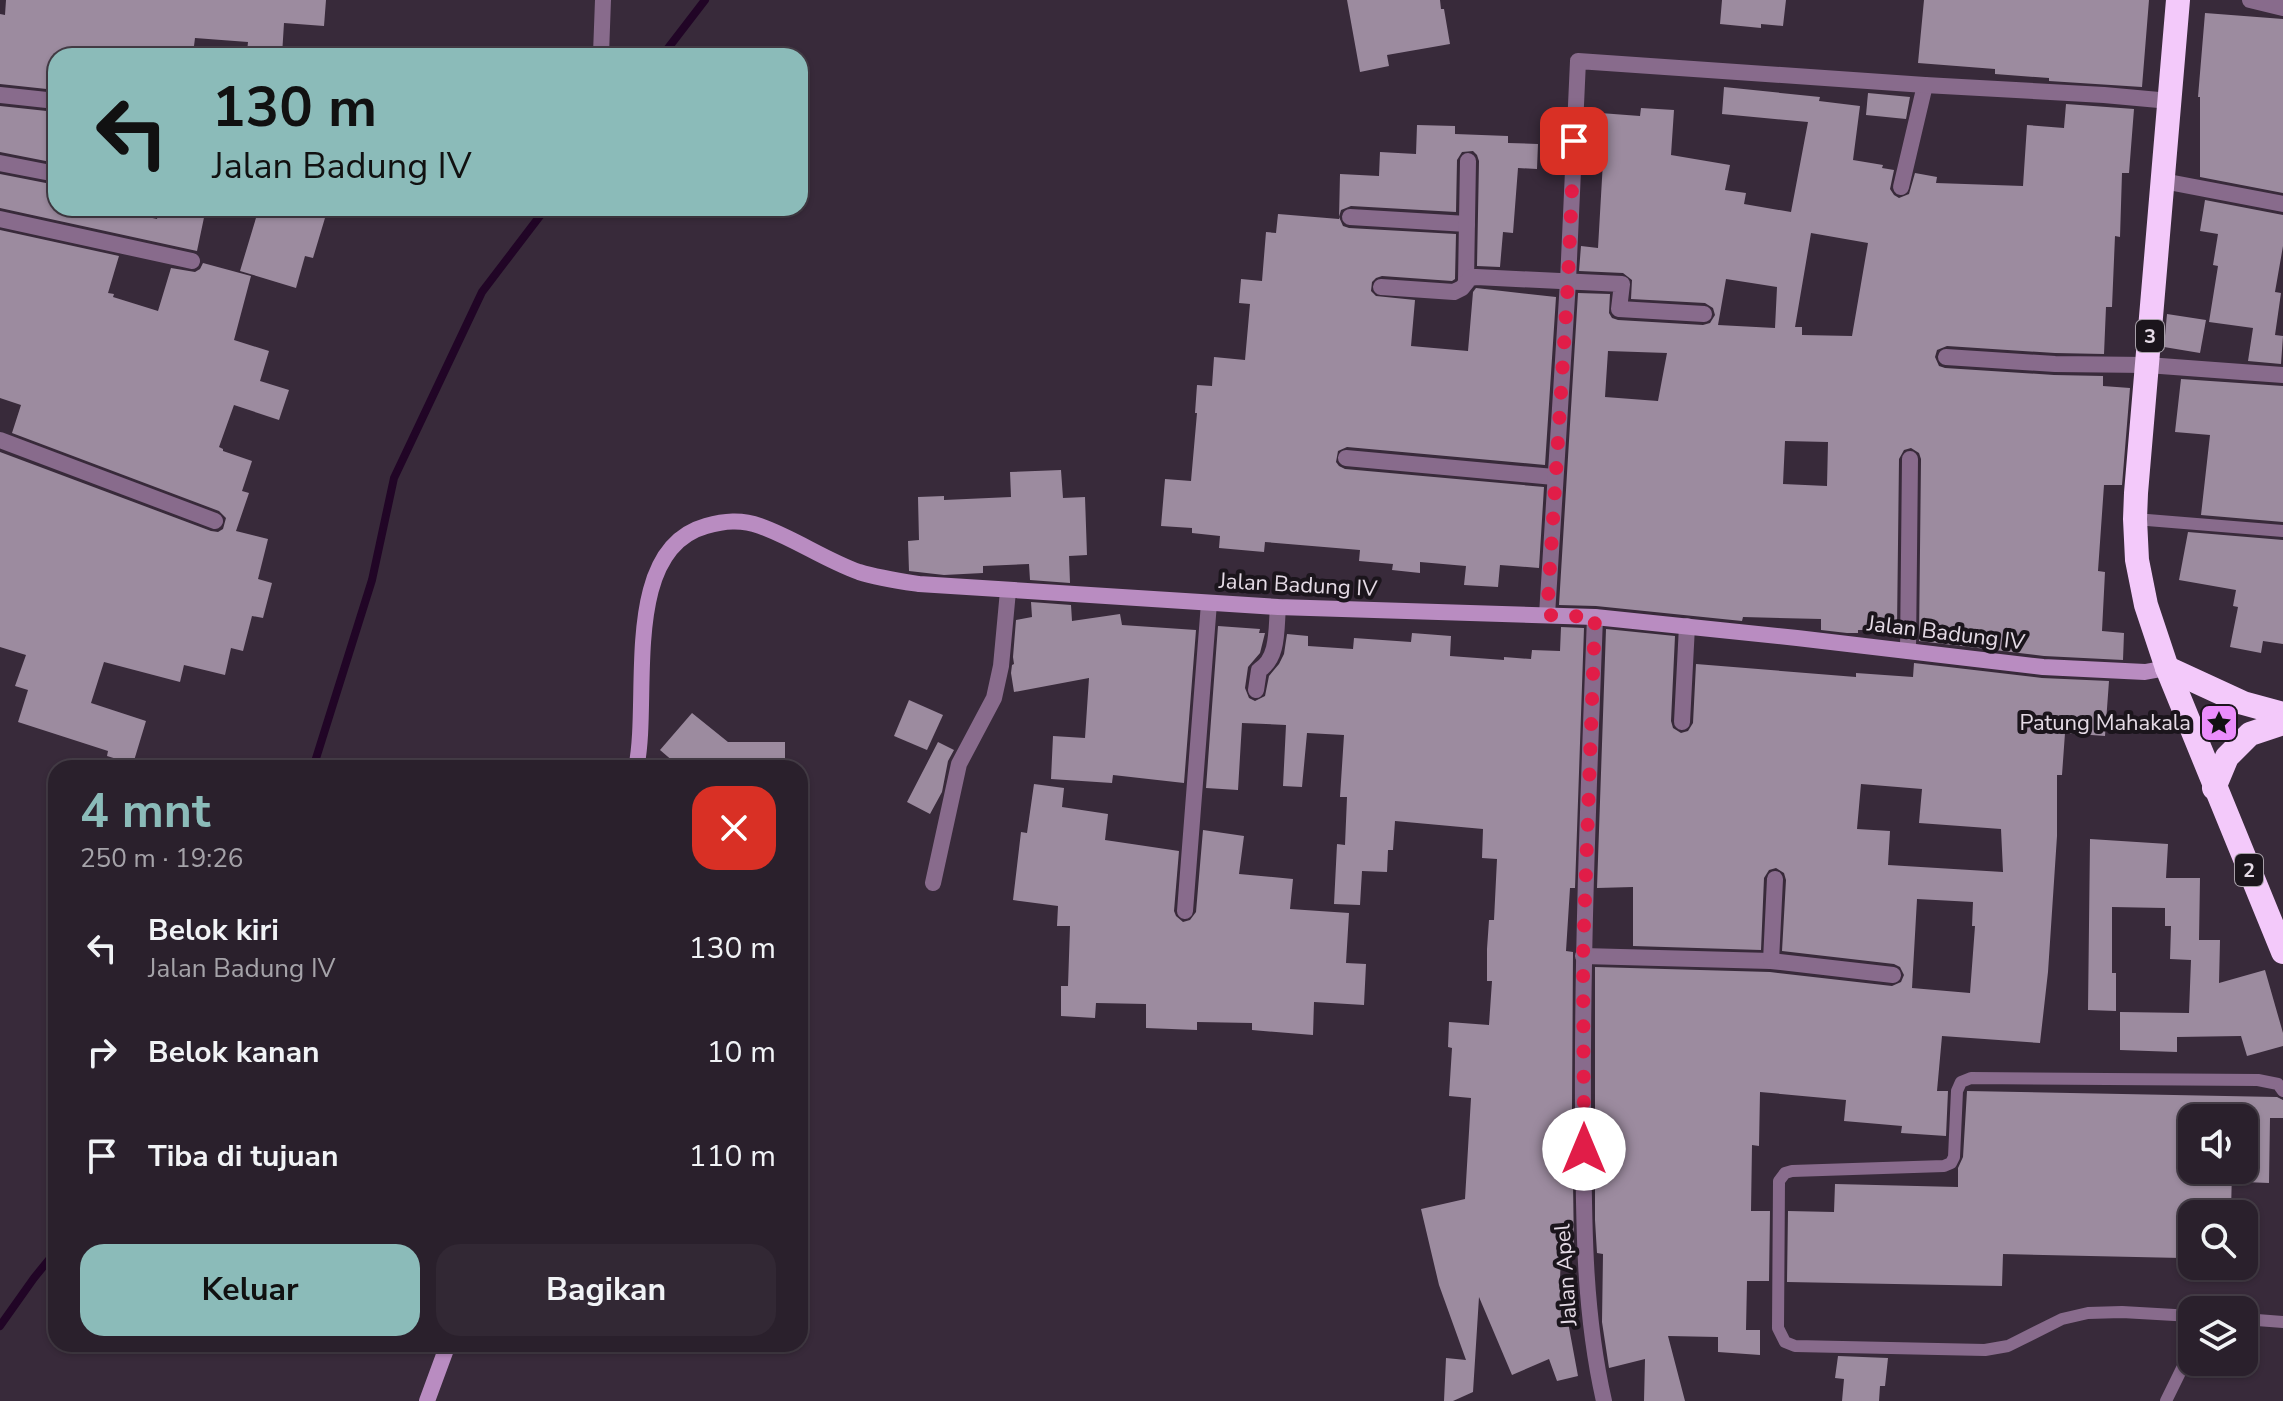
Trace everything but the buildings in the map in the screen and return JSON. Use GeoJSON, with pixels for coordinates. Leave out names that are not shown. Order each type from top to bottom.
{"type":"FeatureCollection","features":[{"type":"Feature","properties":{"kind":"highway","name":"3"},"geometry":{"type":"LineString","coordinates":[[2178,0],[2135,519],[2140,583],[2167,668],[2214,788]]}},
{"type":"Feature","properties":{"kind":"highway"},"geometry":{"type":"LineString","coordinates":[[2167,668],[2243,703],[2283,714]]}},
{"type":"Feature","properties":{"kind":"highway"},"geometry":{"type":"LineString","coordinates":[[2214,788],[2227,757],[2250,734],[2283,723]]}},
{"type":"Feature","properties":{"kind":"highway","name":"2"},"geometry":{"type":"LineString","coordinates":[[2214,788],[2283,952]]}},
{"type":"Feature","properties":{"kind":"street"},"geometry":{"type":"LineString","coordinates":[[601,48],[603,0]]}},
{"type":"Feature","properties":{"kind":"street"},"geometry":{"type":"LineString","coordinates":[[2250,0],[2283,8]]}},
{"type":"Feature","properties":{"kind":"street"},"geometry":{"type":"LineString","coordinates":[[1547,615],[1578,61],[2170,101]]}},
{"type":"Feature","properties":{"kind":"street"},"geometry":{"type":"LineString","coordinates":[[1901,187],[1925,85]]}},
{"type":"Feature","properties":{"kind":"street"},"geometry":{"type":"LineString","coordinates":[[0,95],[48,100]]}},
{"type":"Feature","properties":{"kind":"street"},"geometry":{"type":"LineString","coordinates":[[1381,287],[1454,292],[1462,288],[1466,281],[1468,161]]}},
{"type":"Feature","properties":{"kind":"street"},"geometry":{"type":"LineString","coordinates":[[0,163],[48,172]]}},
{"type":"Feature","properties":{"kind":"street"},"geometry":{"type":"LineString","coordinates":[[2163,181],[2283,204]]}},
{"type":"Feature","properties":{"kind":"street"},"geometry":{"type":"LineString","coordinates":[[1350,217],[1467,224]]}},
{"type":"Feature","properties":{"kind":"street"},"geometry":{"type":"LineString","coordinates":[[0,219],[192,261]]}},
{"type":"Feature","properties":{"kind":"street"},"geometry":{"type":"LineString","coordinates":[[1466,281],[1487,277],[1622,284],[1619,309],[1704,314]]}},
{"type":"Feature","properties":{"kind":"street"},"geometry":{"type":"LineString","coordinates":[[1946,357],[2055,364],[2147,365],[2283,375]]}},
{"type":"Feature","properties":{"kind":"street"},"geometry":{"type":"LineString","coordinates":[[0,440],[215,521]]}},
{"type":"Feature","properties":{"kind":"street"},"geometry":{"type":"LineString","coordinates":[[1346,458],[1554,477]]}},
{"type":"Feature","properties":{"kind":"street"},"geometry":{"type":"LineString","coordinates":[[1908,651],[1910,459]]}},
{"type":"Feature","properties":{"kind":"street","name":"Jalan Badung IV"},"geometry":{"type":"LineString","coordinates":[[637,760],[645,618],[655,576],[665,555],[682,537],[702,527],[741,521],[760,526],[857,571],[919,584],[1278,607],[1595,617],[2082,670],[2145,672],[2167,668]]}},
{"type":"Feature","properties":{"kind":"street"},"geometry":{"type":"LineString","coordinates":[[933,883],[959,764],[994,698],[1001,666],[1008,591]]}},
{"type":"Feature","properties":{"kind":"street"},"geometry":{"type":"LineString","coordinates":[[1185,911],[1209,603]]}},
{"type":"Feature","properties":{"kind":"street"},"geometry":{"type":"LineString","coordinates":[[1256,690],[1259,670],[1273,658],[1278,607]]}},
{"type":"Feature","properties":{"kind":"street","name":"Jalan Apel"},"geometry":{"type":"LineString","coordinates":[[1595,617],[1583,956],[1585,1260],[1592,1337],[1604,1401]]}},
{"type":"Feature","properties":{"kind":"street"},"geometry":{"type":"LineString","coordinates":[[1682,722],[1687,626]]}},
{"type":"Feature","properties":{"kind":"street"},"geometry":{"type":"LineString","coordinates":[[1771,961],[1775,879]]}},
{"type":"Feature","properties":{"kind":"street"},"geometry":{"type":"LineString","coordinates":[[1583,956],[1771,961],[1893,975]]}},
{"type":"Feature","properties":{"kind":"street"},"geometry":{"type":"LineString","coordinates":[[427,1401],[445,1352]]}},
{"type":"Feature","properties":{"kind":"lane"},"geometry":{"type":"LineString","coordinates":[[2135,519],[2283,531]]}},
{"type":"Feature","properties":{"kind":"lane"},"geometry":{"type":"LineString","coordinates":[[2178,1315],[2088,1313],[2062,1319],[2008,1346],[1985,1350],[1795,1346],[1785,1342],[1778,1328],[1779,1181],[1785,1173],[1792,1171],[1944,1166],[1951,1163],[1954,1157],[1957,1091],[1961,1082],[1971,1078],[2258,1080],[2278,1084],[2283,1091]]}},
{"type":"Feature","properties":{"kind":"lane"},"geometry":{"type":"LineString","coordinates":[[2258,1320],[2283,1322]]}},
{"type":"Feature","properties":{"kind":"lane"},"geometry":{"type":"LineString","coordinates":[[2166,1401],[2178,1376]]}},
{"type":"Feature","properties":{"kind":"waterway"},"geometry":{"type":"LineString","coordinates":[[668,48],[705,0]]}},
{"type":"Feature","properties":{"kind":"waterway"},"geometry":{"type":"LineString","coordinates":[[316,760],[372,580],[394,478],[482,292],[540,216]]}},
{"type":"Feature","properties":{"kind":"waterway"},"geometry":{"type":"LineString","coordinates":[[0,1326],[48,1261]]}},
{"type":"Feature","properties":{"kind":"place","name":"Patung Mahakala"},"geometry":{"type":"Point","coordinates":[2219,723]}},
{"type":"Feature","properties":{"kind":"route"},"geometry":{"type":"LineString","coordinates":[[1574,141],[1547,615],[1595,617],[1583,956],[1584,1149]]}}]}
